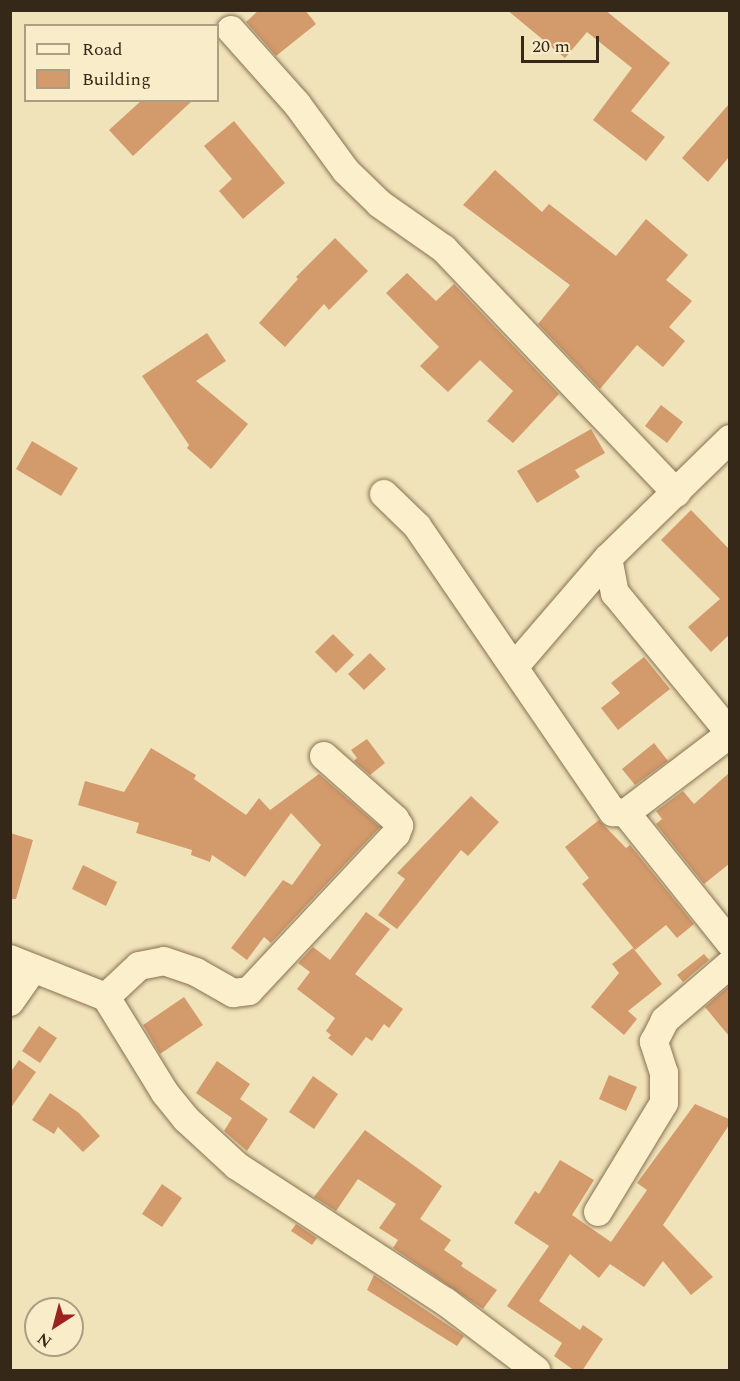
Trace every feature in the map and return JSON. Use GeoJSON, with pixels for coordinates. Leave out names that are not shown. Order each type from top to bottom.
{"type":"FeatureCollection","features":[{"type":"Feature","properties":{"kind":"street"},"geometry":{"type":"LineString","coordinates":[[231,30],[297,104],[346,171],[380,204],[444,249],[676,493]]}},
{"type":"Feature","properties":{"kind":"street"},"geometry":{"type":"LineString","coordinates":[[608,558],[615,593],[729,733],[626,813],[613,812],[514,672],[515,666],[608,558],[729,439]]}},
{"type":"Feature","properties":{"kind":"street"},"geometry":{"type":"LineString","coordinates":[[384,494],[417,526],[515,666]]}},
{"type":"Feature","properties":{"kind":"street"},"geometry":{"type":"LineString","coordinates":[[106,997],[139,966],[164,961],[196,972],[233,993],[249,991],[396,834],[399,826],[395,819],[324,756]]}},
{"type":"Feature","properties":{"kind":"street"},"geometry":{"type":"LineString","coordinates":[[626,813],[729,943]]}},
{"type":"Feature","properties":{"kind":"street"},"geometry":{"type":"LineString","coordinates":[[598,1212],[664,1103],[664,1073],[654,1042],[664,1020],[729,964]]}},
{"type":"Feature","properties":{"kind":"street"},"geometry":{"type":"LineString","coordinates":[[10,1002],[22,965],[106,997],[165,1093],[186,1119],[237,1166],[446,1302],[536,1371]]}},
{"type":"Feature","properties":{"kind":"building"},"geometry":{"type":"Polygon","coordinates":[[[259,10],[305,10],[316,24],[276,56],[246,22],[259,10]]]}},
{"type":"Feature","properties":{"kind":"building"},"geometry":{"type":"Polygon","coordinates":[[[507,10],[605,10],[670,63],[631,111],[665,137],[646,161],[593,120],[632,68],[587,32],[565,58],[507,10]]]}},
{"type":"Feature","properties":{"kind":"building"},"geometry":{"type":"Polygon","coordinates":[[[140,102],[191,102],[133,156],[109,130],[140,102]]]}},
{"type":"Feature","properties":{"kind":"building"},"geometry":{"type":"Polygon","coordinates":[[[729,104],[729,157],[708,182],[682,158],[729,104]]]}},
{"type":"Feature","properties":{"kind":"building"},"geometry":{"type":"Polygon","coordinates":[[[234,121],[285,183],[243,219],[219,191],[232,179],[204,146],[234,121]]]}},
{"type":"Feature","properties":{"kind":"building"},"geometry":{"type":"Polygon","coordinates":[[[495,170],[542,212],[549,204],[616,256],[646,219],[688,255],[666,280],[692,301],[669,327],[685,341],[663,367],[637,345],[600,389],[538,324],[570,285],[463,205],[495,170]]]}},
{"type":"Feature","properties":{"kind":"building"},"geometry":{"type":"Polygon","coordinates":[[[335,238],[368,271],[329,310],[324,304],[285,347],[259,323],[298,279],[296,277],[335,238]]]}},
{"type":"Feature","properties":{"kind":"building"},"geometry":{"type":"Polygon","coordinates":[[[407,273],[436,301],[454,284],[559,394],[513,443],[487,421],[513,391],[480,360],[448,392],[420,366],[439,347],[386,293],[407,273]]]}},
{"type":"Feature","properties":{"kind":"building"},"geometry":{"type":"Polygon","coordinates":[[[207,333],[226,361],[196,381],[248,424],[211,469],[187,448],[189,445],[142,376],[207,333]]]}},
{"type":"Feature","properties":{"kind":"building"},"geometry":{"type":"Polygon","coordinates":[[[661,405],[683,422],[667,443],[645,426],[661,405]]]}},
{"type":"Feature","properties":{"kind":"building"},"geometry":{"type":"Polygon","coordinates":[[[591,429],[605,453],[575,470],[580,477],[537,503],[517,471],[591,429]]]}},
{"type":"Feature","properties":{"kind":"building"},"geometry":{"type":"Polygon","coordinates":[[[32,441],[78,468],[61,496],[16,469],[32,441]]]}},
{"type":"Feature","properties":{"kind":"building"},"geometry":{"type":"Polygon","coordinates":[[[691,510],[729,549],[729,635],[711,652],[688,627],[720,599],[661,540],[691,510]]]}},
{"type":"Feature","properties":{"kind":"building"},"geometry":{"type":"Polygon","coordinates":[[[333,634],[354,655],[336,673],[315,652],[333,634]]]}},
{"type":"Feature","properties":{"kind":"building"},"geometry":{"type":"Polygon","coordinates":[[[370,653],[386,669],[364,690],[348,674],[370,653]]]}},
{"type":"Feature","properties":{"kind":"building"},"geometry":{"type":"Polygon","coordinates":[[[644,657],[670,689],[618,730],[601,708],[620,693],[611,683],[644,657]]]}},
{"type":"Feature","properties":{"kind":"building"},"geometry":{"type":"Polygon","coordinates":[[[367,739],[385,763],[370,775],[354,761],[357,758],[351,750],[367,739]]]}},
{"type":"Feature","properties":{"kind":"building"},"geometry":{"type":"Polygon","coordinates":[[[654,743],[668,761],[635,785],[622,769],[654,743]]]}},
{"type":"Feature","properties":{"kind":"building"},"geometry":{"type":"Polygon","coordinates":[[[151,748],[196,775],[194,779],[246,815],[259,798],[270,810],[319,774],[380,827],[271,943],[264,937],[247,960],[231,948],[283,880],[292,885],[321,845],[291,813],[245,877],[212,855],[210,862],[191,855],[192,850],[136,833],[139,823],[78,805],[85,781],[124,792],[151,748]]]}},
{"type":"Feature","properties":{"kind":"building"},"geometry":{"type":"Polygon","coordinates":[[[729,773],[729,864],[704,884],[656,824],[662,819],[656,811],[683,791],[694,804],[729,773]]]}},
{"type":"Feature","properties":{"kind":"building"},"geometry":{"type":"Polygon","coordinates":[[[471,796],[499,822],[468,856],[461,850],[397,929],[378,915],[405,879],[397,873],[471,796]]]}},
{"type":"Feature","properties":{"kind":"building"},"geometry":{"type":"Polygon","coordinates":[[[599,820],[626,848],[630,845],[694,924],[677,938],[666,925],[635,950],[582,884],[589,878],[565,847],[599,820]]]}},
{"type":"Feature","properties":{"kind":"building"},"geometry":{"type":"Polygon","coordinates":[[[10,833],[33,840],[16,899],[10,899],[10,833]]]}},
{"type":"Feature","properties":{"kind":"building"},"geometry":{"type":"Polygon","coordinates":[[[83,865],[117,882],[106,906],[72,889],[83,865]]]}},
{"type":"Feature","properties":{"kind":"building"},"geometry":{"type":"Polygon","coordinates":[[[366,912],[390,929],[355,974],[403,1009],[389,1028],[384,1024],[372,1041],[366,1037],[352,1056],[328,1038],[331,1035],[326,1031],[335,1018],[297,989],[310,972],[298,963],[313,947],[330,960],[366,912]]]}},
{"type":"Feature","properties":{"kind":"building"},"geometry":{"type":"Polygon","coordinates":[[[633,948],[662,984],[628,1011],[637,1019],[624,1035],[591,1007],[619,973],[612,964],[633,948]]]}},
{"type":"Feature","properties":{"kind":"building"},"geometry":{"type":"Polygon","coordinates":[[[704,954],[709,960],[683,982],[677,975],[704,954]]]}},
{"type":"Feature","properties":{"kind":"building"},"geometry":{"type":"Polygon","coordinates":[[[729,986],[729,1036],[705,1007],[729,986]]]}},
{"type":"Feature","properties":{"kind":"building"},"geometry":{"type":"Polygon","coordinates":[[[184,997],[203,1025],[160,1054],[143,1025],[184,997]]]}},
{"type":"Feature","properties":{"kind":"building"},"geometry":{"type":"Polygon","coordinates":[[[39,1026],[57,1038],[40,1063],[22,1051],[39,1026]]]}},
{"type":"Feature","properties":{"kind":"building"},"geometry":{"type":"Polygon","coordinates":[[[19,1060],[36,1072],[10,1109],[10,1073],[19,1060]]]}},
{"type":"Feature","properties":{"kind":"building"},"geometry":{"type":"Polygon","coordinates":[[[217,1061],[250,1084],[240,1099],[268,1119],[247,1151],[224,1131],[232,1118],[196,1093],[217,1061]]]}},
{"type":"Feature","properties":{"kind":"building"},"geometry":{"type":"Polygon","coordinates":[[[609,1075],[637,1087],[626,1111],[599,1099],[609,1075]]]}},
{"type":"Feature","properties":{"kind":"building"},"geometry":{"type":"Polygon","coordinates":[[[313,1076],[338,1094],[314,1129],[289,1112],[313,1076]]]}},
{"type":"Feature","properties":{"kind":"building"},"geometry":{"type":"Polygon","coordinates":[[[50,1093],[79,1113],[100,1136],[83,1152],[58,1127],[54,1134],[32,1120],[50,1093]]]}},
{"type":"Feature","properties":{"kind":"building"},"geometry":{"type":"Polygon","coordinates":[[[695,1104],[729,1119],[729,1125],[663,1225],[713,1277],[691,1295],[663,1261],[644,1287],[610,1264],[599,1278],[570,1254],[539,1301],[580,1330],[583,1325],[603,1339],[582,1371],[575,1371],[554,1356],[562,1343],[507,1306],[549,1246],[514,1223],[535,1191],[539,1194],[560,1160],[594,1180],[572,1215],[611,1242],[647,1190],[637,1183],[695,1104]]]}},
{"type":"Feature","properties":{"kind":"building"},"geometry":{"type":"Polygon","coordinates":[[[365,1130],[442,1186],[420,1219],[451,1240],[444,1250],[463,1263],[461,1266],[497,1290],[483,1309],[393,1248],[398,1240],[379,1228],[396,1204],[358,1179],[336,1211],[314,1197],[365,1130]]]}},
{"type":"Feature","properties":{"kind":"building"},"geometry":{"type":"Polygon","coordinates":[[[162,1184],[182,1198],[162,1227],[142,1214],[162,1184]]]}},
{"type":"Feature","properties":{"kind":"building"},"geometry":{"type":"Polygon","coordinates":[[[296,1224],[317,1238],[312,1245],[291,1231],[296,1224]]]}},
{"type":"Feature","properties":{"kind":"building"},"geometry":{"type":"Polygon","coordinates":[[[374,1275],[464,1336],[457,1346],[367,1290],[374,1275]]]}}]}
